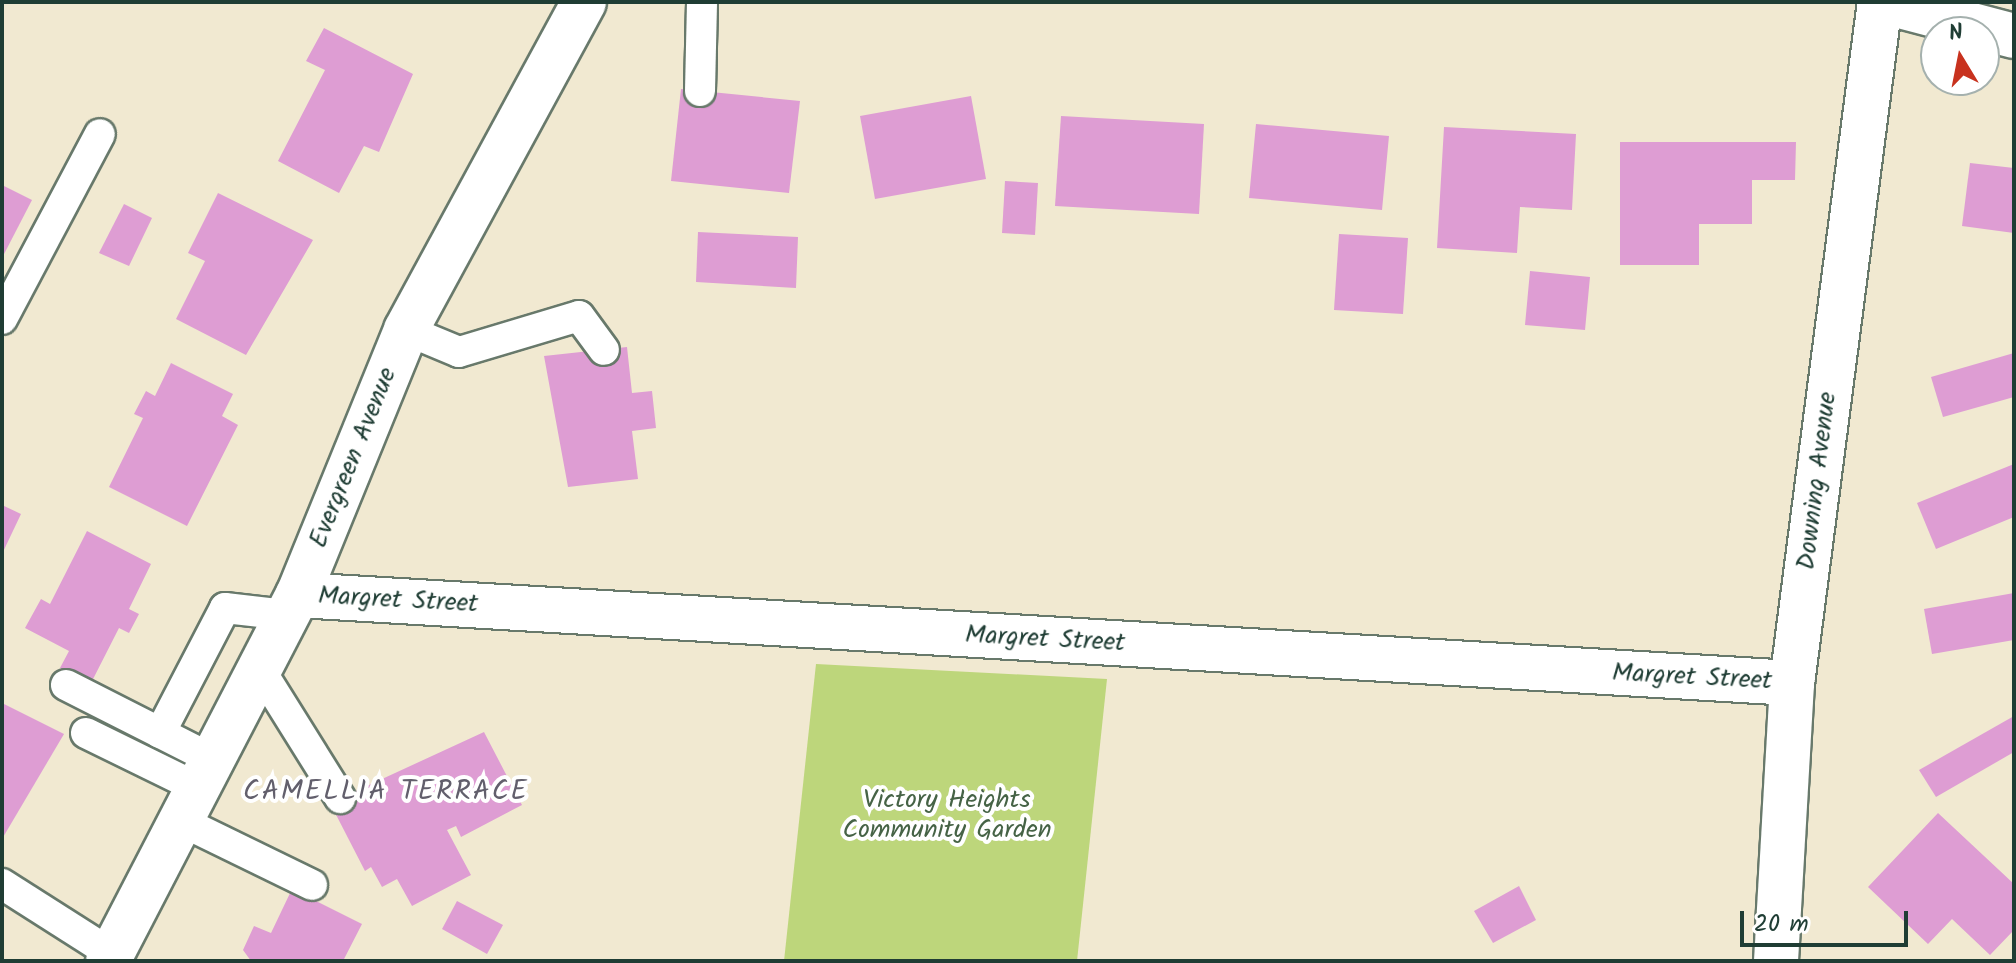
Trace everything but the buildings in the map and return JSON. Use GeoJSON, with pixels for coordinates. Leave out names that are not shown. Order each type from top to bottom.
{"type":"FeatureCollection","features":[{"type":"Feature","properties":{"kind":"street","name":"Evergreen Avenue"},"geometry":{"type":"LineString","coordinates":[[110,957],[257,665],[292,605],[406,330],[584,2]]}},
{"type":"Feature","properties":{"kind":"street"},"geometry":{"type":"LineString","coordinates":[[1882,2],[2014,36]]}},
{"type":"Feature","properties":{"kind":"street","name":"Downing Avenue"},"geometry":{"type":"LineString","coordinates":[[1776,961],[1792,683],[1882,2]]}},
{"type":"Feature","properties":{"kind":"street","name":"Margret Street"},"geometry":{"type":"LineString","coordinates":[[292,605],[1792,683]]}},
{"type":"Feature","properties":{"kind":"lane"},"geometry":{"type":"LineString","coordinates":[[700,91],[702,2]]}},
{"type":"Feature","properties":{"kind":"lane"},"geometry":{"type":"LineString","coordinates":[[2,319],[100,134]]}},
{"type":"Feature","properties":{"kind":"lane"},"geometry":{"type":"LineString","coordinates":[[406,330],[459,352],[579,316],[604,350]]}},
{"type":"Feature","properties":{"kind":"lane"},"geometry":{"type":"LineString","coordinates":[[160,733],[225,608],[292,605]]}},
{"type":"Feature","properties":{"kind":"lane"},"geometry":{"type":"LineString","coordinates":[[257,665],[340,798]]}},
{"type":"Feature","properties":{"kind":"lane"},"geometry":{"type":"LineString","coordinates":[[66,685],[160,733],[195,788]]}},
{"type":"Feature","properties":{"kind":"lane"},"geometry":{"type":"LineString","coordinates":[[86,733],[195,788],[312,885]]}},
{"type":"Feature","properties":{"kind":"lane"},"geometry":{"type":"LineString","coordinates":[[2,884],[110,957]]}},
{"type":"Feature","properties":{"kind":"green space","name":"Victory Heights Community Garden"},"geometry":{"type":"Polygon","coordinates":[[[816,664],[1107,679],[1077,961],[784,961],[816,664]]]}},
{"type":"Feature","properties":{"kind":"district","name":"CAMELLIA TERRACE"},"geometry":{"type":"Point","coordinates":[386,792]}}]}
